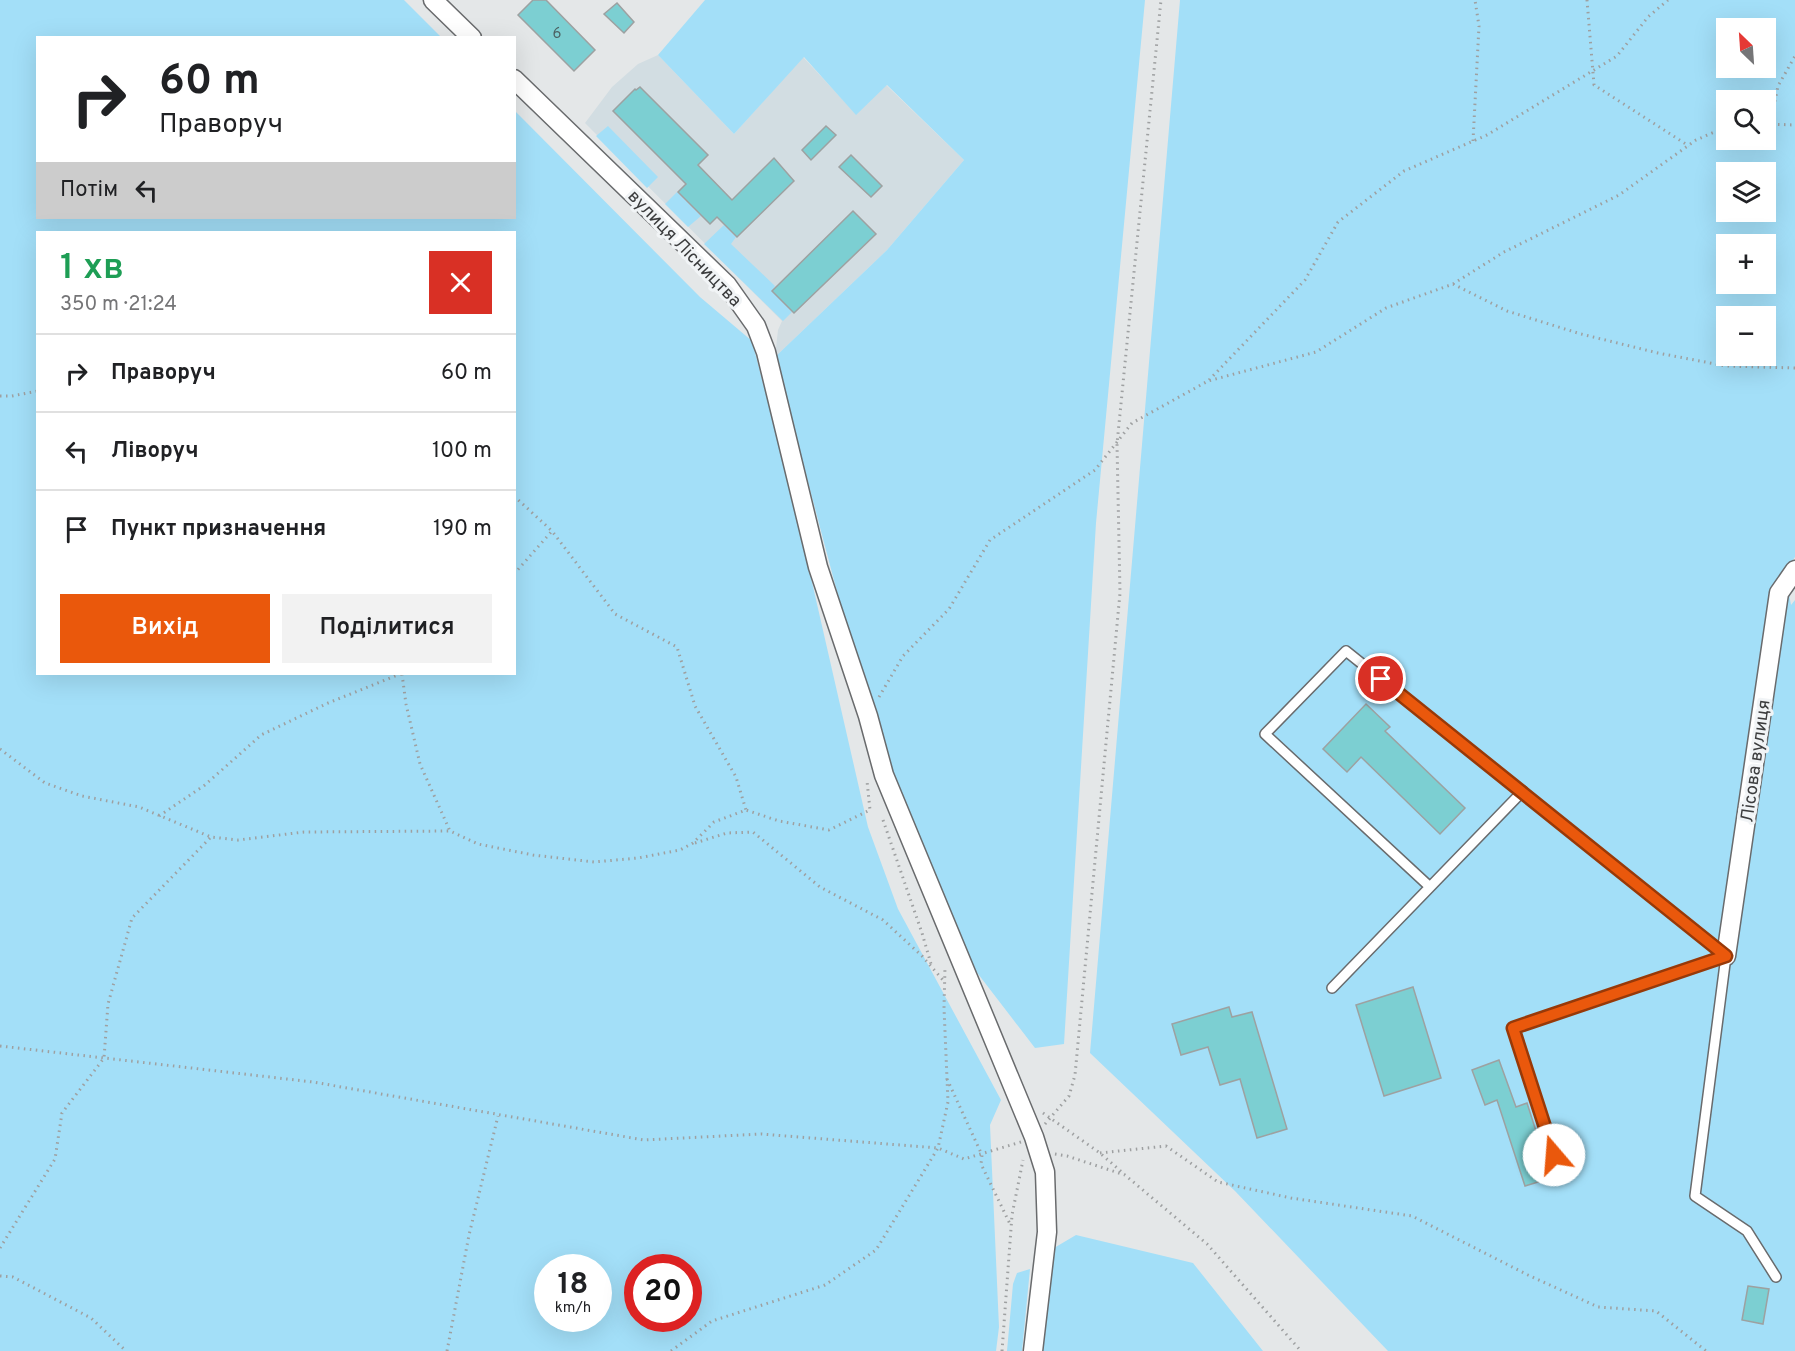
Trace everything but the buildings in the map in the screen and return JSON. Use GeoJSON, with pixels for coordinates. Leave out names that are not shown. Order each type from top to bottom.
{"type":"FeatureCollection","features":[{"type":"Feature","properties":{"kind":"street"},"geometry":{"type":"LineString","coordinates":[[433,0],[470,36]]}},
{"type":"Feature","properties":{"kind":"street","name":"вулиця Лісництва"},"geometry":{"type":"LineString","coordinates":[[516,81],[737,297],[756,326],[766,352],[818,567],[868,716],[884,775],[1034,1137],[1045,1172],[1047,1232],[1033,1351]]}},
{"type":"Feature","properties":{"kind":"street","name":"Лісова вулиця"},"geometry":{"type":"LineString","coordinates":[[1726,956],[1779,593],[1795,570]]}},
{"type":"Feature","properties":{"kind":"lane"},"geometry":{"type":"LineString","coordinates":[[1430,887],[1265,734],[1346,651],[1726,956]]}},
{"type":"Feature","properties":{"kind":"lane"},"geometry":{"type":"LineString","coordinates":[[1332,988],[1522,791]]}},
{"type":"Feature","properties":{"kind":"lane"},"geometry":{"type":"LineString","coordinates":[[1560,1176],[1513,1028],[1726,956]]}},
{"type":"Feature","properties":{"kind":"lane"},"geometry":{"type":"LineString","coordinates":[[1726,956],[1695,1196],[1747,1231],[1776,1277]]}},
{"type":"Feature","properties":{"kind":"path"},"geometry":{"type":"LineString","coordinates":[[1002,1351],[1012,1215],[1024,1154],[1034,1137],[1069,1096],[1075,1075],[1120,593],[1117,444],[1161,0]]}},
{"type":"Feature","properties":{"kind":"path"},"geometry":{"type":"LineString","coordinates":[[1473,141],[1479,26],[1475,0]]}},
{"type":"Feature","properties":{"kind":"path"},"geometry":{"type":"LineString","coordinates":[[1587,0],[1594,85],[1689,146]]}},
{"type":"Feature","properties":{"kind":"path"},"geometry":{"type":"LineString","coordinates":[[1208,381],[1305,280],[1338,222],[1404,171],[1487,135],[1617,56],[1647,17],[1668,0]]}},
{"type":"Feature","properties":{"kind":"path"},"geometry":{"type":"LineString","coordinates":[[1776,94],[1795,56]]}},
{"type":"Feature","properties":{"kind":"path"},"geometry":{"type":"LineString","coordinates":[[1776,125],[1795,125]]}},
{"type":"Feature","properties":{"kind":"path"},"geometry":{"type":"LineString","coordinates":[[868,716],[903,656],[949,609],[990,540],[1095,470],[1132,423],[1208,381],[1316,352],[1386,308],[1453,284],[1504,252],[1619,195],[1689,146],[1716,132]]}},
{"type":"Feature","properties":{"kind":"path"},"geometry":{"type":"LineString","coordinates":[[1453,284],[1507,311],[1581,334],[1658,353],[1726,366],[1795,368]]}},
{"type":"Feature","properties":{"kind":"path"},"geometry":{"type":"LineString","coordinates":[[0,396],[36,391]]}},
{"type":"Feature","properties":{"kind":"path"},"geometry":{"type":"LineString","coordinates":[[516,498],[552,531],[615,614],[677,647],[695,706],[736,777],[746,810]]}},
{"type":"Feature","properties":{"kind":"path"},"geometry":{"type":"LineString","coordinates":[[516,571],[552,531]]}},
{"type":"Feature","properties":{"kind":"path"},"geometry":{"type":"LineString","coordinates":[[159,816],[204,785],[261,735],[328,703],[398,675]]}},
{"type":"Feature","properties":{"kind":"path"},"geometry":{"type":"LineString","coordinates":[[401,675],[420,764],[450,831]]}},
{"type":"Feature","properties":{"kind":"path"},"geometry":{"type":"LineString","coordinates":[[0,749],[45,783],[82,796],[139,807],[212,837],[238,840],[304,831],[450,831],[478,844],[533,855],[594,862],[638,858],[680,850],[693,843],[727,833],[753,832],[820,887],[883,920],[944,981]]}},
{"type":"Feature","properties":{"kind":"path"},"geometry":{"type":"LineString","coordinates":[[693,843],[714,822],[746,810],[779,821],[829,830],[870,810],[867,776]]}},
{"type":"Feature","properties":{"kind":"path"},"geometry":{"type":"LineString","coordinates":[[868,786],[875,797]]}},
{"type":"Feature","properties":{"kind":"path"},"geometry":{"type":"LineString","coordinates":[[883,820],[931,966]]}},
{"type":"Feature","properties":{"kind":"path"},"geometry":{"type":"LineString","coordinates":[[0,1248],[55,1159],[62,1113],[104,1058],[108,1004],[132,918],[212,837]]}},
{"type":"Feature","properties":{"kind":"path"},"geometry":{"type":"LineString","coordinates":[[671,1351],[712,1321],[825,1285],[876,1250],[938,1148],[948,1102],[945,959]]}},
{"type":"Feature","properties":{"kind":"path"},"geometry":{"type":"LineString","coordinates":[[0,1046],[313,1082],[644,1140],[761,1134],[938,1148],[964,1159],[1034,1137]]}},
{"type":"Feature","properties":{"kind":"path"},"geometry":{"type":"LineString","coordinates":[[947,1078],[982,1155],[981,1164],[1012,1229]]}},
{"type":"Feature","properties":{"kind":"path"},"geometry":{"type":"LineString","coordinates":[[1041,1112],[1100,1153],[1207,1244],[1300,1351]]}},
{"type":"Feature","properties":{"kind":"path"},"geometry":{"type":"LineString","coordinates":[[447,1351],[469,1235],[498,1116]]}},
{"type":"Feature","properties":{"kind":"path"},"geometry":{"type":"LineString","coordinates":[[1034,1137],[1051,1154],[1067,1156],[1125,1175]]}},
{"type":"Feature","properties":{"kind":"path"},"geometry":{"type":"LineString","coordinates":[[1100,1153],[1166,1146],[1218,1182],[1291,1198],[1413,1216],[1528,1275],[1598,1307],[1656,1311],[1706,1351]]}},
{"type":"Feature","properties":{"kind":"path"},"geometry":{"type":"LineString","coordinates":[[0,1276],[13,1277],[91,1318],[126,1351]]}},
{"type":"Feature","properties":{"kind":"shaded area"},"geometry":{"type":"Polygon","coordinates":[[[0,0],[404,0],[440,36],[36,36],[36,219],[516,219],[516,112],[700,297],[752,341],[790,486],[868,827],[898,909],[1001,1100],[990,1125],[999,1327],[996,1351],[0,1351],[0,0]]]}},
{"type":"Feature","properties":{"kind":"shaded area"},"geometry":{"type":"Polygon","coordinates":[[[705,0],[1145,0],[1096,523],[1064,1044],[1035,1048],[962,953],[868,709],[775,357],[887,250],[964,160],[887,85],[856,115],[804,57],[734,134],[658,55],[705,0]]]}},
{"type":"Feature","properties":{"kind":"shaded area"},"geometry":{"type":"Polygon","coordinates":[[[1180,0],[1795,0],[1795,557],[1785,571],[1791,605],[1795,600],[1795,1351],[1388,1351],[1235,1191],[1090,1053],[1180,0]]]}},
{"type":"Feature","properties":{"kind":"shaded area"},"geometry":{"type":"Polygon","coordinates":[[[658,55],[734,134],[803,57],[856,114],[886,85],[964,160],[887,250],[775,357],[778,330],[782,321],[585,123],[612,87],[638,64],[658,55]]]}},
{"type":"Feature","properties":{"kind":"shaded area"},"geometry":{"type":"Polygon","coordinates":[[[608,126],[658,177],[647,188],[596,136],[608,126]]]}},
{"type":"Feature","properties":{"kind":"shaded area"},"geometry":{"type":"Polygon","coordinates":[[[677,192],[701,216],[688,227],[665,204],[677,192]]]}},
{"type":"Feature","properties":{"kind":"shaded area"},"geometry":{"type":"Polygon","coordinates":[[[724,225],[736,237],[731,244],[775,286],[772,291],[792,312],[783,321],[704,244],[724,225]]]}},
{"type":"Feature","properties":{"kind":"shaded area"},"geometry":{"type":"Polygon","coordinates":[[[1076,1235],[1193,1263],[1263,1351],[1041,1351],[1054,1248],[1076,1235]]]}},
{"type":"Feature","properties":{"kind":"shaded area"},"geometry":{"type":"Polygon","coordinates":[[[1030,1269],[1022,1351],[1007,1351],[1013,1284],[1017,1273],[1030,1269]]]}},
{"type":"Feature","properties":{"kind":"route"},"geometry":{"type":"LineString","coordinates":[[1381,679],[1726,956],[1513,1028],[1554,1155]]}}]}
